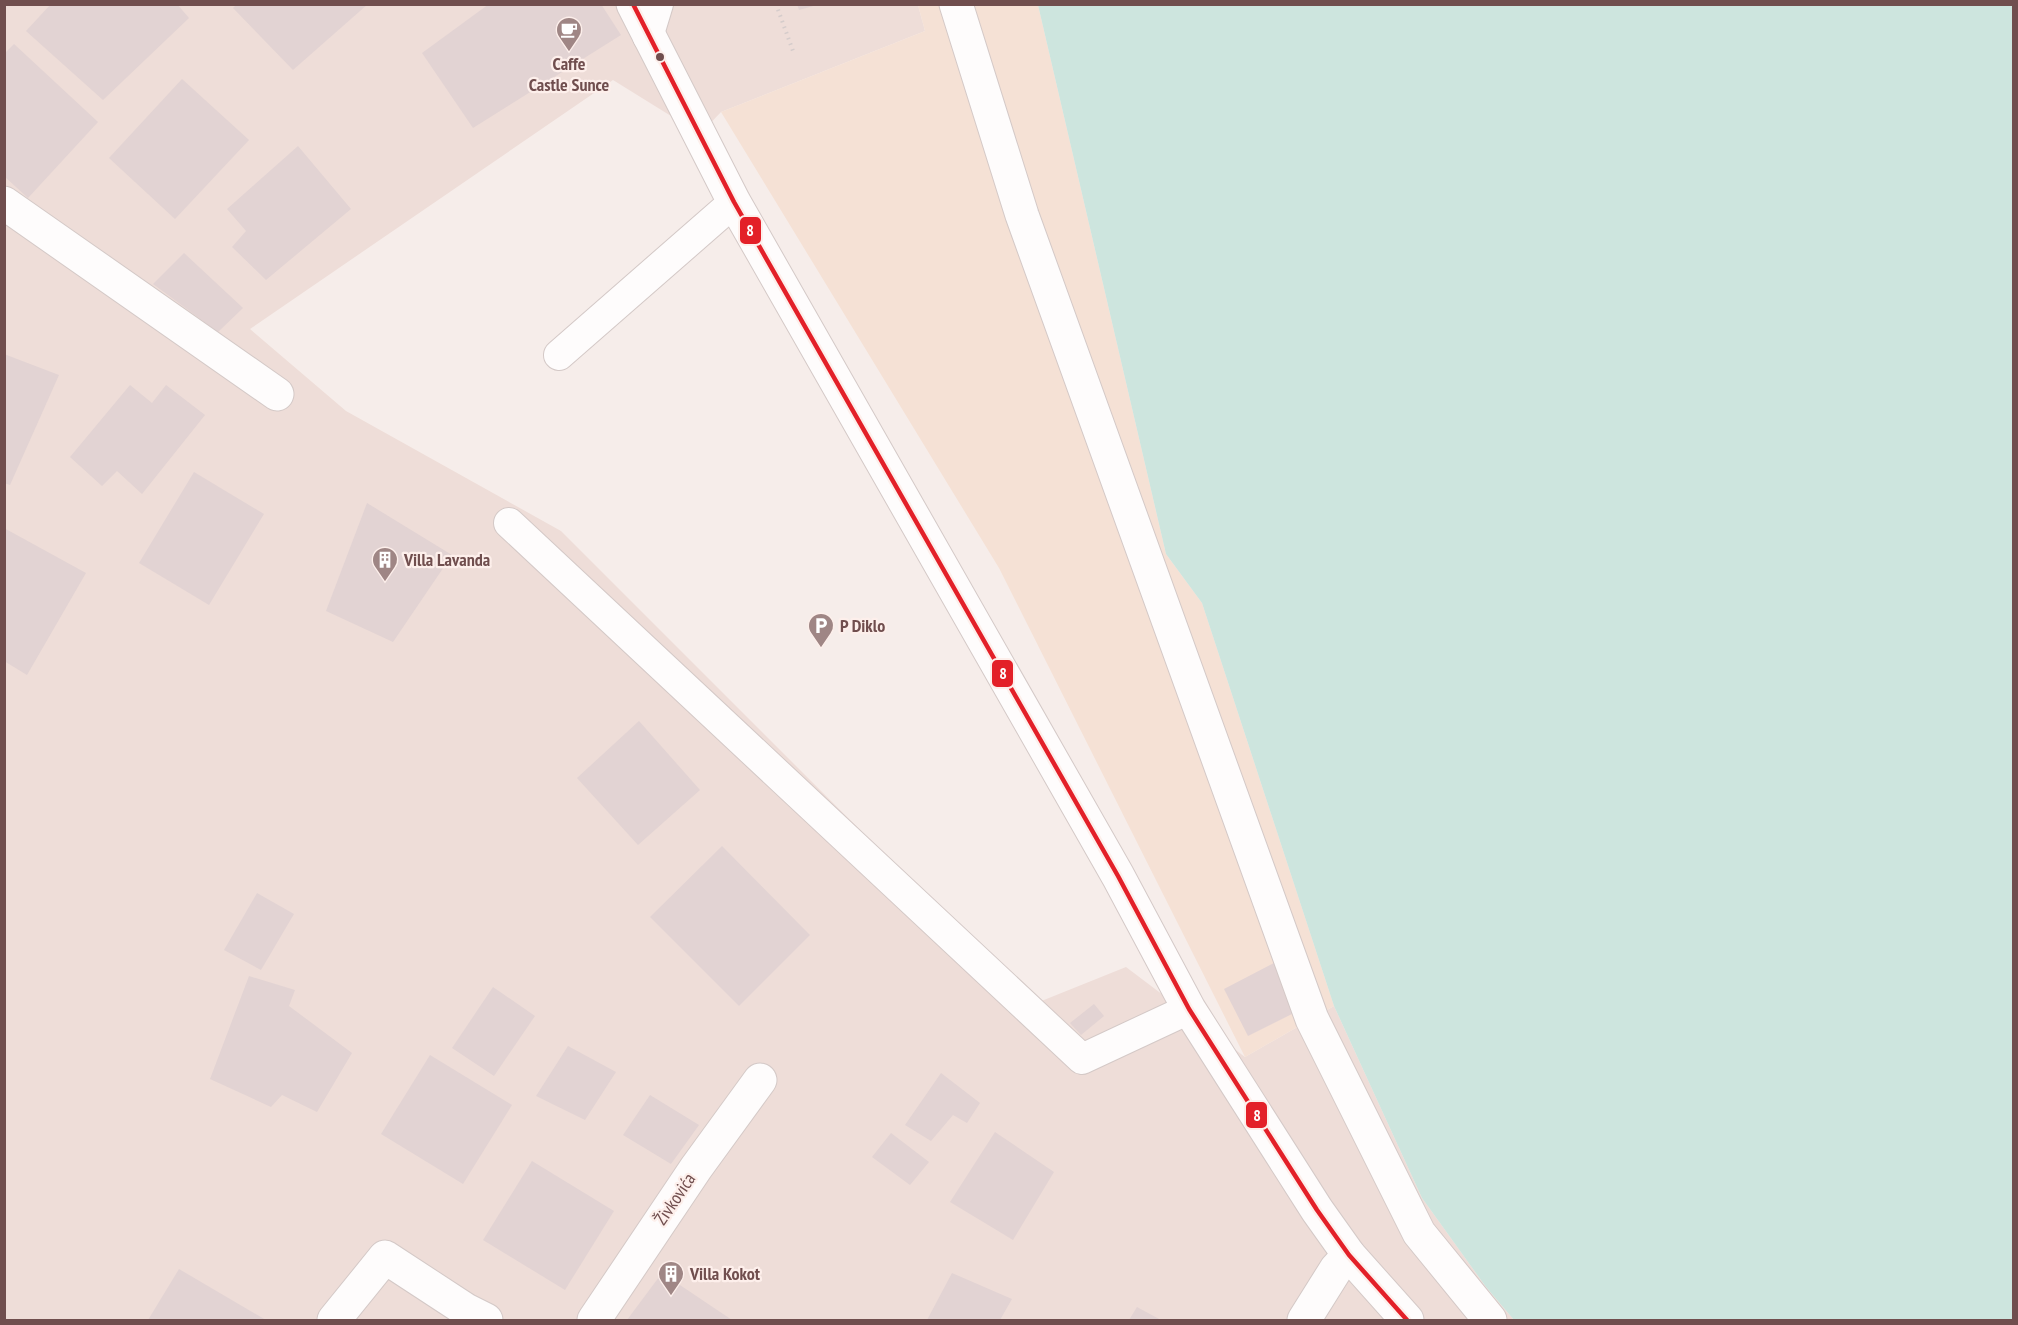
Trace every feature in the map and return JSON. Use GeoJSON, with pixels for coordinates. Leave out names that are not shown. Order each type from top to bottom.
{"type":"FeatureCollection","features":[{"type":"Feature","properties":{"kind":"street"},"geometry":{"type":"LineString","coordinates":[[633,4],[734,202],[1118,876],[1189,1009],[1317,1210],[1349,1255],[1407,1320]]}},
{"type":"Feature","properties":{"kind":"street"},"geometry":{"type":"LineString","coordinates":[[956,4],[1022,215],[1312,1019],[1419,1233],[1490,1320]]}},
{"type":"Feature","properties":{"kind":"street"},"geometry":{"type":"LineString","coordinates":[[4,203],[277,393]]}},
{"type":"Feature","properties":{"kind":"street","name":"Živkovića"},"geometry":{"type":"LineString","coordinates":[[594,1320],[696,1168],[760,1080]]}},
{"type":"Feature","properties":{"kind":"street"},"geometry":{"type":"LineString","coordinates":[[1304,1320],[1336,1269],[1349,1255]]}},
{"type":"Feature","properties":{"kind":"street"},"geometry":{"type":"LineString","coordinates":[[334,1320],[386,1257],[466,1310],[486,1320]]}},
{"type":"Feature","properties":{"kind":"lane"},"geometry":{"type":"LineString","coordinates":[[648,37],[658,4]]}},
{"type":"Feature","properties":{"kind":"lane"},"geometry":{"type":"LineString","coordinates":[[559,356],[734,202]]}},
{"type":"Feature","properties":{"kind":"lane"},"geometry":{"type":"LineString","coordinates":[[509,524],[1082,1059],[1189,1009]]}},
{"type":"Feature","properties":{"kind":"path"},"geometry":{"type":"LineString","coordinates":[[776,4],[793,51]]}},
{"type":"Feature","properties":{"kind":"shaded area"},"geometry":{"type":"Polygon","coordinates":[[[5,5],[918,5],[925,31],[721,112],[700,134],[613,80],[250,329],[346,411],[561,531],[1034,1004],[1126,967],[1245,1057],[1334,1006],[1422,1198],[1486,1287],[1514,1320],[5,1320],[5,5]]]}},
{"type":"Feature","properties":{"kind":"sand"},"geometry":{"type":"Polygon","coordinates":[[[918,5],[1038,5],[1166,554],[1202,603],[1334,1006],[1245,1057],[999,568],[721,112],[925,31],[918,5]]]}},
{"type":"Feature","properties":{"kind":"water"},"geometry":{"type":"Polygon","coordinates":[[[1038,5],[2013,5],[2013,1320],[1514,1320],[1486,1287],[1422,1198],[1334,1006],[1202,603],[1166,554],[1038,5]]]}},
{"type":"Feature","properties":{"kind":"building"},"geometry":{"type":"Polygon","coordinates":[[[51,4],[177,4],[189,18],[103,100],[26,31],[51,4]]]}},
{"type":"Feature","properties":{"kind":"building"},"geometry":{"type":"Polygon","coordinates":[[[237,4],[368,4],[293,70],[233,8],[237,4]]]}},
{"type":"Feature","properties":{"kind":"building"},"geometry":{"type":"Polygon","coordinates":[[[489,4],[601,4],[621,35],[473,128],[422,53],[489,4]]]}},
{"type":"Feature","properties":{"kind":"building"},"geometry":{"type":"Polygon","coordinates":[[[797,4],[817,4],[817,5],[799,10],[797,4]]]}},
{"type":"Feature","properties":{"kind":"building"},"geometry":{"type":"Polygon","coordinates":[[[14,44],[98,122],[28,198],[4,176],[4,54],[14,44]]]}},
{"type":"Feature","properties":{"kind":"building"},"geometry":{"type":"Polygon","coordinates":[[[182,79],[249,140],[175,219],[109,158],[182,79]]]}},
{"type":"Feature","properties":{"kind":"building"},"geometry":{"type":"Polygon","coordinates":[[[298,146],[351,209],[266,280],[232,247],[246,231],[227,209],[298,146]]]}},
{"type":"Feature","properties":{"kind":"building"},"geometry":{"type":"Polygon","coordinates":[[[184,253],[243,308],[218,332],[153,284],[184,253]]]}},
{"type":"Feature","properties":{"kind":"building"},"geometry":{"type":"Polygon","coordinates":[[[4,354],[59,375],[10,485],[4,483],[4,354]]]}},
{"type":"Feature","properties":{"kind":"building"},"geometry":{"type":"Polygon","coordinates":[[[130,385],[152,403],[166,385],[205,415],[142,494],[117,471],[102,486],[70,457],[130,385]]]}},
{"type":"Feature","properties":{"kind":"building"},"geometry":{"type":"Polygon","coordinates":[[[194,472],[264,514],[209,605],[139,563],[194,472]]]}},
{"type":"Feature","properties":{"kind":"building","name":"Villa Lavanda"},"geometry":{"type":"Polygon","coordinates":[[[367,503],[452,555],[393,642],[326,611],[367,503]]]}},
{"type":"Feature","properties":{"kind":"building"},"geometry":{"type":"Polygon","coordinates":[[[4,528],[86,573],[27,675],[4,661],[4,528]]]}},
{"type":"Feature","properties":{"kind":"building"},"geometry":{"type":"Polygon","coordinates":[[[639,721],[700,790],[638,845],[577,778],[639,721]]]}},
{"type":"Feature","properties":{"kind":"building"},"geometry":{"type":"Polygon","coordinates":[[[722,846],[810,935],[739,1006],[650,917],[722,846]]]}},
{"type":"Feature","properties":{"kind":"building"},"geometry":{"type":"Polygon","coordinates":[[[257,893],[294,914],[261,970],[224,950],[257,893]]]}},
{"type":"Feature","properties":{"kind":"building"},"geometry":{"type":"Polygon","coordinates":[[[1274,963],[1298,1011],[1248,1036],[1224,989],[1274,963]]]}},
{"type":"Feature","properties":{"kind":"building"},"geometry":{"type":"Polygon","coordinates":[[[249,976],[295,990],[289,1006],[352,1053],[317,1112],[282,1095],[271,1107],[210,1079],[249,976]]]}},
{"type":"Feature","properties":{"kind":"building"},"geometry":{"type":"Polygon","coordinates":[[[493,987],[535,1016],[494,1076],[452,1048],[493,987]]]}},
{"type":"Feature","properties":{"kind":"building"},"geometry":{"type":"Polygon","coordinates":[[[1094,1004],[1104,1016],[1081,1035],[1070,1023],[1094,1004]]]}},
{"type":"Feature","properties":{"kind":"building"},"geometry":{"type":"Polygon","coordinates":[[[568,1046],[616,1072],[585,1120],[536,1096],[568,1046]]]}},
{"type":"Feature","properties":{"kind":"building"},"geometry":{"type":"Polygon","coordinates":[[[430,1055],[512,1105],[463,1184],[381,1134],[430,1055]]]}},
{"type":"Feature","properties":{"kind":"building"},"geometry":{"type":"Polygon","coordinates":[[[941,1073],[980,1103],[967,1123],[953,1115],[931,1141],[905,1125],[941,1073]]]}},
{"type":"Feature","properties":{"kind":"building"},"geometry":{"type":"Polygon","coordinates":[[[650,1095],[699,1125],[671,1164],[623,1135],[650,1095]]]}},
{"type":"Feature","properties":{"kind":"building"},"geometry":{"type":"Polygon","coordinates":[[[995,1132],[1054,1172],[1013,1240],[950,1202],[995,1132]]]}},
{"type":"Feature","properties":{"kind":"building"},"geometry":{"type":"Polygon","coordinates":[[[891,1133],[929,1162],[910,1185],[872,1157],[891,1133]]]}},
{"type":"Feature","properties":{"kind":"building"},"geometry":{"type":"Polygon","coordinates":[[[532,1161],[614,1211],[565,1290],[483,1240],[532,1161]]]}},
{"type":"Feature","properties":{"kind":"building"},"geometry":{"type":"Polygon","coordinates":[[[179,1269],[266,1320],[148,1320],[179,1269]]]}},
{"type":"Feature","properties":{"kind":"building","name":"Villa Kokot"},"geometry":{"type":"Polygon","coordinates":[[[662,1273],[732,1320],[627,1320],[662,1273]]]}},
{"type":"Feature","properties":{"kind":"building"},"geometry":{"type":"Polygon","coordinates":[[[952,1273],[1012,1299],[1000,1320],[927,1320],[952,1273]]]}},
{"type":"Feature","properties":{"kind":"building"},"geometry":{"type":"Polygon","coordinates":[[[1137,1307],[1161,1320],[1129,1320],[1137,1307]]]}},
{"type":"Feature","properties":{"kind":"transit line","name":"8"},"geometry":{"type":"LineString","coordinates":[[633,4],[734,202],[1118,876],[1189,1009],[1317,1210],[1349,1255],[1407,1320]]}},
{"type":"Feature","properties":{"kind":"place","name":"Caffe Castle Sunce"},"geometry":{"type":"Point","coordinates":[569,53]}},
{"type":"Feature","properties":{"kind":"place","name":"Villa Lavanda"},"geometry":{"type":"Point","coordinates":[385,583]}},
{"type":"Feature","properties":{"kind":"place","name":"P Diklo"},"geometry":{"type":"Point","coordinates":[821,649]}},
{"type":"Feature","properties":{"kind":"place","name":"Villa Kokot"},"geometry":{"type":"Point","coordinates":[671,1297]}}]}
